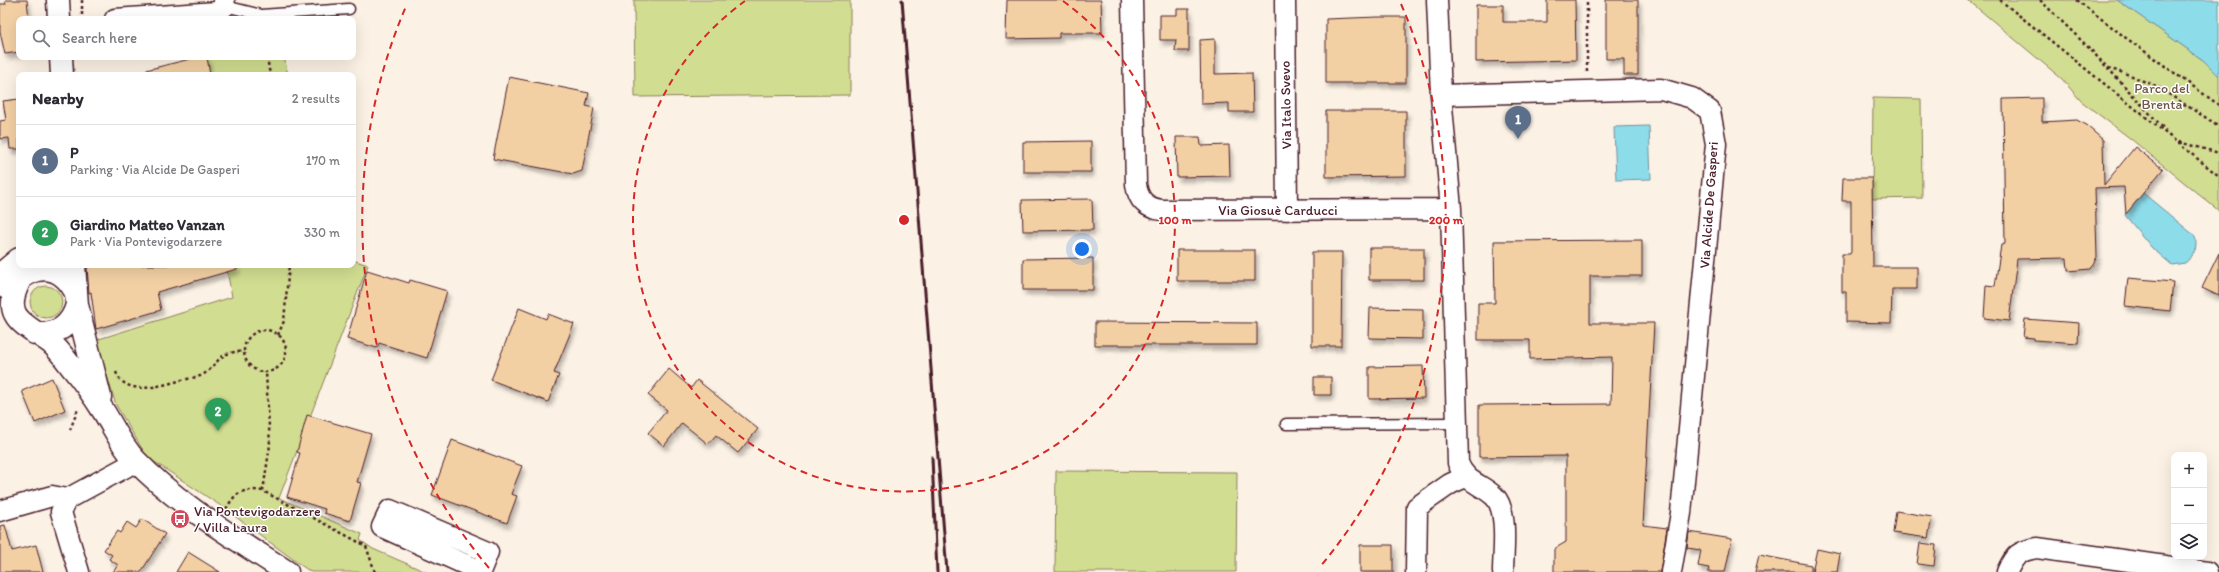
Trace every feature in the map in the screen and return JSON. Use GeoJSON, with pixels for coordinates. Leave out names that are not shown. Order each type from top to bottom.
{"type":"FeatureCollection","features":[{"type":"Feature","properties":{"kind":"main road"},"geometry":{"type":"LineString","coordinates":[[58,0],[59,16]]}},
{"type":"Feature","properties":{"kind":"main road"},"geometry":{"type":"LineString","coordinates":[[61,60],[62,72]]}},
{"type":"Feature","properties":{"kind":"main road"},"geometry":{"type":"LineString","coordinates":[[35,333],[49,333],[63,329],[70,322],[76,299],[74,268]]}},
{"type":"Feature","properties":{"kind":"main road"},"geometry":{"type":"LineString","coordinates":[[21,270],[12,299],[13,309],[8,316],[51,344],[71,365],[104,412],[117,436],[134,459],[154,479],[183,501],[287,572]]}},
{"type":"Feature","properties":{"kind":"main road"},"geometry":{"type":"LineString","coordinates":[[0,291],[21,270],[53,270],[63,275],[71,283],[104,412]]}},
{"type":"Feature","properties":{"kind":"street","name":"Via Giosuè Carducci"},"geometry":{"type":"LineString","coordinates":[[1132,0],[1136,184],[1140,199],[1150,207],[1162,210],[1451,209]]}},
{"type":"Feature","properties":{"kind":"street","name":"Via Italo Svevo"},"geometry":{"type":"LineString","coordinates":[[1285,0],[1287,210]]}},
{"type":"Feature","properties":{"kind":"street"},"geometry":{"type":"LineString","coordinates":[[1438,0],[1441,95],[1451,209],[1458,463],[1465,477],[1495,497],[1504,518],[1502,572]]}},
{"type":"Feature","properties":{"kind":"street"},"geometry":{"type":"LineString","coordinates":[[159,16],[217,12],[224,3]]}},
{"type":"Feature","properties":{"kind":"street","name":"Via Alcide De Gasperi"},"geometry":{"type":"LineString","coordinates":[[1441,95],[1661,89],[1692,98],[1710,111],[1716,144],[1681,513],[1671,572]]}},
{"type":"Feature","properties":{"kind":"street"},"geometry":{"type":"LineString","coordinates":[[79,572],[61,512],[67,499],[126,467],[134,459]]}},
{"type":"Feature","properties":{"kind":"street"},"geometry":{"type":"LineString","coordinates":[[1416,572],[1417,508],[1450,484],[1465,477]]}},
{"type":"Feature","properties":{"kind":"street"},"geometry":{"type":"LineString","coordinates":[[0,511],[52,496],[67,499]]}},
{"type":"Feature","properties":{"kind":"street"},"geometry":{"type":"LineString","coordinates":[[390,510],[488,552],[480,572],[382,527],[390,510]]}},
{"type":"Feature","properties":{"kind":"street"},"geometry":{"type":"LineString","coordinates":[[2007,572],[2012,560],[2023,550],[2037,548],[2207,572]]}},
{"type":"Feature","properties":{"kind":"lane"},"geometry":{"type":"LineString","coordinates":[[224,3],[261,15],[349,9]]}},
{"type":"Feature","properties":{"kind":"lane"},"geometry":{"type":"LineString","coordinates":[[1286,424],[1456,423]]}},
{"type":"Feature","properties":{"kind":"path"},"geometry":{"type":"LineString","coordinates":[[82,0],[82,16]]}},
{"type":"Feature","properties":{"kind":"path"},"geometry":{"type":"LineString","coordinates":[[1587,0],[1587,91]]}},
{"type":"Feature","properties":{"kind":"path"},"geometry":{"type":"LineString","coordinates":[[2000,0],[2172,137]]}},
{"type":"Feature","properties":{"kind":"path"},"geometry":{"type":"LineString","coordinates":[[2040,0],[2108,68],[2177,142],[2219,176]]}},
{"type":"Feature","properties":{"kind":"path"},"geometry":{"type":"LineString","coordinates":[[2077,0],[2126,38],[2179,74],[2219,105]]}},
{"type":"Feature","properties":{"kind":"path"},"geometry":{"type":"LineString","coordinates":[[268,60],[270,72]]}},
{"type":"Feature","properties":{"kind":"path"},"geometry":{"type":"LineString","coordinates":[[2108,68],[2130,75],[2159,88],[2219,126]]}},
{"type":"Feature","properties":{"kind":"path"},"geometry":{"type":"LineString","coordinates":[[2177,142],[2219,153]]}},
{"type":"Feature","properties":{"kind":"path"},"geometry":{"type":"LineString","coordinates":[[278,335],[284,321],[289,268]]}},
{"type":"Feature","properties":{"kind":"path"},"geometry":{"type":"LineString","coordinates":[[258,331],[272,332],[278,335],[283,340],[286,354],[279,367],[266,372],[259,371],[249,364],[244,352],[248,340],[258,331]]}},
{"type":"Feature","properties":{"kind":"path"},"geometry":{"type":"LineString","coordinates":[[118,378],[129,386],[155,387],[201,376],[221,357],[234,352],[244,352]]}},
{"type":"Feature","properties":{"kind":"path"},"geometry":{"type":"LineString","coordinates":[[262,491],[270,445],[266,372]]}},
{"type":"Feature","properties":{"kind":"path"},"geometry":{"type":"LineString","coordinates":[[225,509],[234,495],[249,489],[262,491],[366,546],[375,572]]}},
{"type":"Feature","properties":{"kind":"green space"},"geometry":{"type":"Polygon","coordinates":[[[634,0],[850,0],[850,95],[635,97],[634,0]]]}},
{"type":"Feature","properties":{"kind":"green space","name":"Parco del Brenta"},"geometry":{"type":"Polygon","coordinates":[[[1968,0],[2117,0],[2203,60],[2219,76],[2219,211],[2131,139],[2081,101],[2062,79],[1968,0]]]}},
{"type":"Feature","properties":{"kind":"green space"},"geometry":{"type":"Polygon","coordinates":[[[205,60],[285,60],[287,72],[207,72],[205,60]]]}},
{"type":"Feature","properties":{"kind":"green space"},"geometry":{"type":"Polygon","coordinates":[[[1873,98],[1921,99],[1922,198],[1872,199],[1873,98]]]}},
{"type":"Feature","properties":{"kind":"green space"},"geometry":{"type":"Polygon","coordinates":[[[356,261],[368,265],[279,498],[362,534],[360,540],[373,549],[426,572],[311,572],[221,506],[147,457],[116,405],[96,340],[232,297],[227,268],[356,268],[356,261]]]}},
{"type":"Feature","properties":{"kind":"green space"},"geometry":{"type":"Polygon","coordinates":[[[43,286],[49,286],[58,290],[62,302],[58,314],[49,318],[43,318],[34,314],[30,305],[30,299],[34,290],[43,286]]]}},
{"type":"Feature","properties":{"kind":"green space"},"geometry":{"type":"Polygon","coordinates":[[[1056,471],[1237,472],[1236,572],[1055,572],[1056,471]]]}},
{"type":"Feature","properties":{"kind":"water"},"geometry":{"type":"Polygon","coordinates":[[[2117,0],[2219,0],[2219,76],[2203,60],[2117,0]]]}},
{"type":"Feature","properties":{"kind":"water"},"geometry":{"type":"Polygon","coordinates":[[[1649,126],[1651,179],[1616,180],[1614,127],[1649,126]]]}},
{"type":"Feature","properties":{"kind":"water"},"geometry":{"type":"Polygon","coordinates":[[[2143,193],[2195,236],[2196,248],[2191,258],[2185,263],[2172,265],[2152,248],[2125,215],[2143,193]]]}},
{"type":"Feature","properties":{"kind":"building"},"geometry":{"type":"Polygon","coordinates":[[[5,0],[27,0],[29,16],[16,16],[16,52],[5,54],[0,32],[0,4],[6,4],[5,0]]]}},
{"type":"Feature","properties":{"kind":"building"},"geometry":{"type":"Polygon","coordinates":[[[1007,0],[1101,0],[1102,33],[1059,33],[1059,38],[1006,39],[1007,0]]]}},
{"type":"Feature","properties":{"kind":"building"},"geometry":{"type":"Polygon","coordinates":[[[1547,0],[1575,0],[1576,60],[1476,62],[1476,5],[1503,5],[1503,22],[1547,22],[1547,0]]]}},
{"type":"Feature","properties":{"kind":"building"},"geometry":{"type":"Polygon","coordinates":[[[1606,0],[1638,0],[1638,75],[1624,75],[1624,59],[1606,59],[1606,0]]]}},
{"type":"Feature","properties":{"kind":"building"},"geometry":{"type":"Polygon","coordinates":[[[1177,9],[1189,9],[1189,51],[1175,51],[1176,40],[1160,40],[1160,15],[1177,15],[1177,9]]]}},
{"type":"Feature","properties":{"kind":"building"},"geometry":{"type":"Polygon","coordinates":[[[1406,17],[1406,83],[1326,83],[1326,19],[1406,17]]]}},
{"type":"Feature","properties":{"kind":"building"},"geometry":{"type":"Polygon","coordinates":[[[1215,39],[1215,74],[1252,73],[1253,112],[1229,112],[1229,103],[1201,104],[1200,40],[1215,39]]]}},
{"type":"Feature","properties":{"kind":"building"},"geometry":{"type":"Polygon","coordinates":[[[186,60],[208,60],[210,72],[146,72],[146,70],[186,60]]]}},
{"type":"Feature","properties":{"kind":"building"},"geometry":{"type":"Polygon","coordinates":[[[509,77],[589,93],[586,106],[594,108],[582,171],[573,174],[493,159],[509,77]]]}},
{"type":"Feature","properties":{"kind":"building"},"geometry":{"type":"Polygon","coordinates":[[[2042,98],[2042,122],[2077,120],[2087,126],[2103,140],[2104,185],[2135,147],[2163,169],[2126,214],[2124,187],[2095,188],[2097,257],[2090,269],[2068,271],[2067,258],[2017,259],[2009,321],[1984,318],[1986,285],[1995,286],[2001,245],[2005,244],[2003,99],[2042,98]]]}},
{"type":"Feature","properties":{"kind":"building"},"geometry":{"type":"Polygon","coordinates":[[[16,99],[16,149],[10,149],[9,138],[0,139],[0,121],[6,120],[3,101],[16,99]]]}},
{"type":"Feature","properties":{"kind":"building"},"geometry":{"type":"Polygon","coordinates":[[[1326,111],[1406,111],[1406,176],[1326,177],[1326,111]]]}},
{"type":"Feature","properties":{"kind":"building"},"geometry":{"type":"Polygon","coordinates":[[[1176,137],[1200,137],[1201,146],[1229,145],[1230,176],[1177,177],[1176,137]]]}},
{"type":"Feature","properties":{"kind":"building"},"geometry":{"type":"Polygon","coordinates":[[[1091,141],[1091,172],[1023,172],[1023,142],[1091,141]]]}},
{"type":"Feature","properties":{"kind":"building"},"geometry":{"type":"Polygon","coordinates":[[[1843,178],[1872,178],[1873,267],[1917,267],[1917,289],[1892,289],[1891,323],[1846,322],[1846,292],[1842,292],[1842,254],[1850,254],[1851,252],[1851,201],[1842,201],[1843,178]]]}},
{"type":"Feature","properties":{"kind":"building"},"geometry":{"type":"Polygon","coordinates":[[[1092,199],[1093,230],[1023,231],[1022,200],[1092,199]]]}},
{"type":"Feature","properties":{"kind":"building"},"geometry":{"type":"Polygon","coordinates":[[[1642,240],[1642,276],[1590,276],[1590,323],[1654,323],[1643,525],[1667,528],[1660,572],[1554,572],[1554,549],[1566,542],[1566,456],[1479,457],[1479,405],[1611,404],[1612,357],[1530,359],[1530,340],[1478,340],[1478,303],[1495,303],[1494,241],[1642,240]]]}},
{"type":"Feature","properties":{"kind":"building"},"geometry":{"type":"Polygon","coordinates":[[[1369,248],[1424,248],[1424,280],[1369,280],[1369,248]]]}},
{"type":"Feature","properties":{"kind":"building"},"geometry":{"type":"Polygon","coordinates":[[[1177,250],[1255,250],[1255,281],[1177,281],[1177,250]]]}},
{"type":"Feature","properties":{"kind":"building"},"geometry":{"type":"Polygon","coordinates":[[[1312,252],[1342,252],[1341,346],[1312,346],[1312,252]]]}},
{"type":"Feature","properties":{"kind":"building"},"geometry":{"type":"Polygon","coordinates":[[[2219,253],[2219,296],[2202,288],[2219,253]]]}},
{"type":"Feature","properties":{"kind":"building"},"geometry":{"type":"Polygon","coordinates":[[[1093,258],[1093,290],[1023,290],[1023,259],[1093,258]]]}},
{"type":"Feature","properties":{"kind":"building"},"geometry":{"type":"Polygon","coordinates":[[[87,268],[237,268],[157,292],[161,310],[96,329],[91,292],[89,293],[87,268]]]}},
{"type":"Feature","properties":{"kind":"building"},"geometry":{"type":"Polygon","coordinates":[[[367,270],[409,283],[410,280],[447,291],[427,358],[379,343],[377,348],[347,339],[367,270]]]}},
{"type":"Feature","properties":{"kind":"building"},"geometry":{"type":"Polygon","coordinates":[[[2128,278],[2173,282],[2170,311],[2125,306],[2128,278]]]}},
{"type":"Feature","properties":{"kind":"building"},"geometry":{"type":"Polygon","coordinates":[[[519,308],[546,319],[548,314],[574,324],[554,373],[559,375],[548,402],[491,380],[519,308]]]}},
{"type":"Feature","properties":{"kind":"building"},"geometry":{"type":"Polygon","coordinates":[[[1370,308],[1423,309],[1423,339],[1369,338],[1370,308]]]}},
{"type":"Feature","properties":{"kind":"building"},"geometry":{"type":"Polygon","coordinates":[[[2025,319],[2079,323],[2078,343],[2034,340],[2034,338],[2023,337],[2025,319]]]}},
{"type":"Feature","properties":{"kind":"building"},"geometry":{"type":"Polygon","coordinates":[[[1095,322],[1257,323],[1257,345],[1095,345],[1095,322]]]}},
{"type":"Feature","properties":{"kind":"building"},"geometry":{"type":"Polygon","coordinates":[[[1423,366],[1424,398],[1369,399],[1369,367],[1423,366]]]}},
{"type":"Feature","properties":{"kind":"building"},"geometry":{"type":"Polygon","coordinates":[[[669,369],[691,388],[697,380],[758,429],[738,453],[716,435],[708,444],[682,423],[664,446],[648,433],[667,410],[648,395],[669,369]]]}},
{"type":"Feature","properties":{"kind":"building"},"geometry":{"type":"Polygon","coordinates":[[[1314,377],[1331,377],[1331,395],[1314,395],[1314,377]]]}},
{"type":"Feature","properties":{"kind":"building"},"geometry":{"type":"Polygon","coordinates":[[[52,378],[65,410],[35,423],[22,391],[52,378]]]}},
{"type":"Feature","properties":{"kind":"building"},"geometry":{"type":"Polygon","coordinates":[[[307,415],[371,434],[357,482],[361,483],[350,521],[324,513],[325,509],[287,497],[300,453],[297,452],[307,415]]]}},
{"type":"Feature","properties":{"kind":"building"},"geometry":{"type":"Polygon","coordinates":[[[452,440],[522,466],[511,494],[517,496],[507,523],[432,495],[452,440]]]}},
{"type":"Feature","properties":{"kind":"building"},"geometry":{"type":"Polygon","coordinates":[[[1896,511],[1932,517],[1928,538],[1893,533],[1896,511]]]}},
{"type":"Feature","properties":{"kind":"building"},"geometry":{"type":"Polygon","coordinates":[[[142,519],[165,534],[141,572],[113,572],[118,565],[109,559],[112,555],[104,550],[117,531],[120,533],[127,522],[136,528],[142,519]]]}},
{"type":"Feature","properties":{"kind":"building"},"geometry":{"type":"Polygon","coordinates":[[[5,525],[12,551],[36,545],[43,572],[0,572],[0,526],[5,525]]]}},
{"type":"Feature","properties":{"kind":"building"},"geometry":{"type":"Polygon","coordinates":[[[1689,532],[1732,539],[1725,572],[1708,572],[1709,568],[1698,566],[1701,550],[1687,548],[1689,532]]]}},
{"type":"Feature","properties":{"kind":"building"},"geometry":{"type":"Polygon","coordinates":[[[1920,543],[1936,545],[1934,566],[1917,564],[1920,543]]]}},
{"type":"Feature","properties":{"kind":"building"},"geometry":{"type":"Polygon","coordinates":[[[1360,545],[1393,545],[1393,572],[1360,572],[1360,545]]]}},
{"type":"Feature","properties":{"kind":"building"},"geometry":{"type":"Polygon","coordinates":[[[1817,549],[1840,554],[1837,572],[1812,572],[1817,549]]]}},
{"type":"Feature","properties":{"kind":"building"},"geometry":{"type":"Polygon","coordinates":[[[188,552],[220,572],[176,572],[188,552]]]}},
{"type":"Feature","properties":{"kind":"building"},"geometry":{"type":"Polygon","coordinates":[[[1759,555],[1811,565],[1811,572],[1755,572],[1759,555]]]}},
{"type":"Feature","properties":{"kind":"railway"},"geometry":{"type":"LineString","coordinates":[[902,0],[947,572]]}},
{"type":"Feature","properties":{"kind":"railway"},"geometry":{"type":"LineString","coordinates":[[932,457],[937,572]]}},
{"type":"Feature","properties":{"kind":"place","name":"P"},"geometry":{"type":"Point","coordinates":[1518,139]}},
{"type":"Feature","properties":{"kind":"place","name":"Giardino Matteo Vanzan"},"geometry":{"type":"Point","coordinates":[218,431]}},
{"type":"Feature","properties":{"kind":"place","name":"Via Pontevigodarzere / Villa Laura"},"geometry":{"type":"Point","coordinates":[180,519]}}]}
